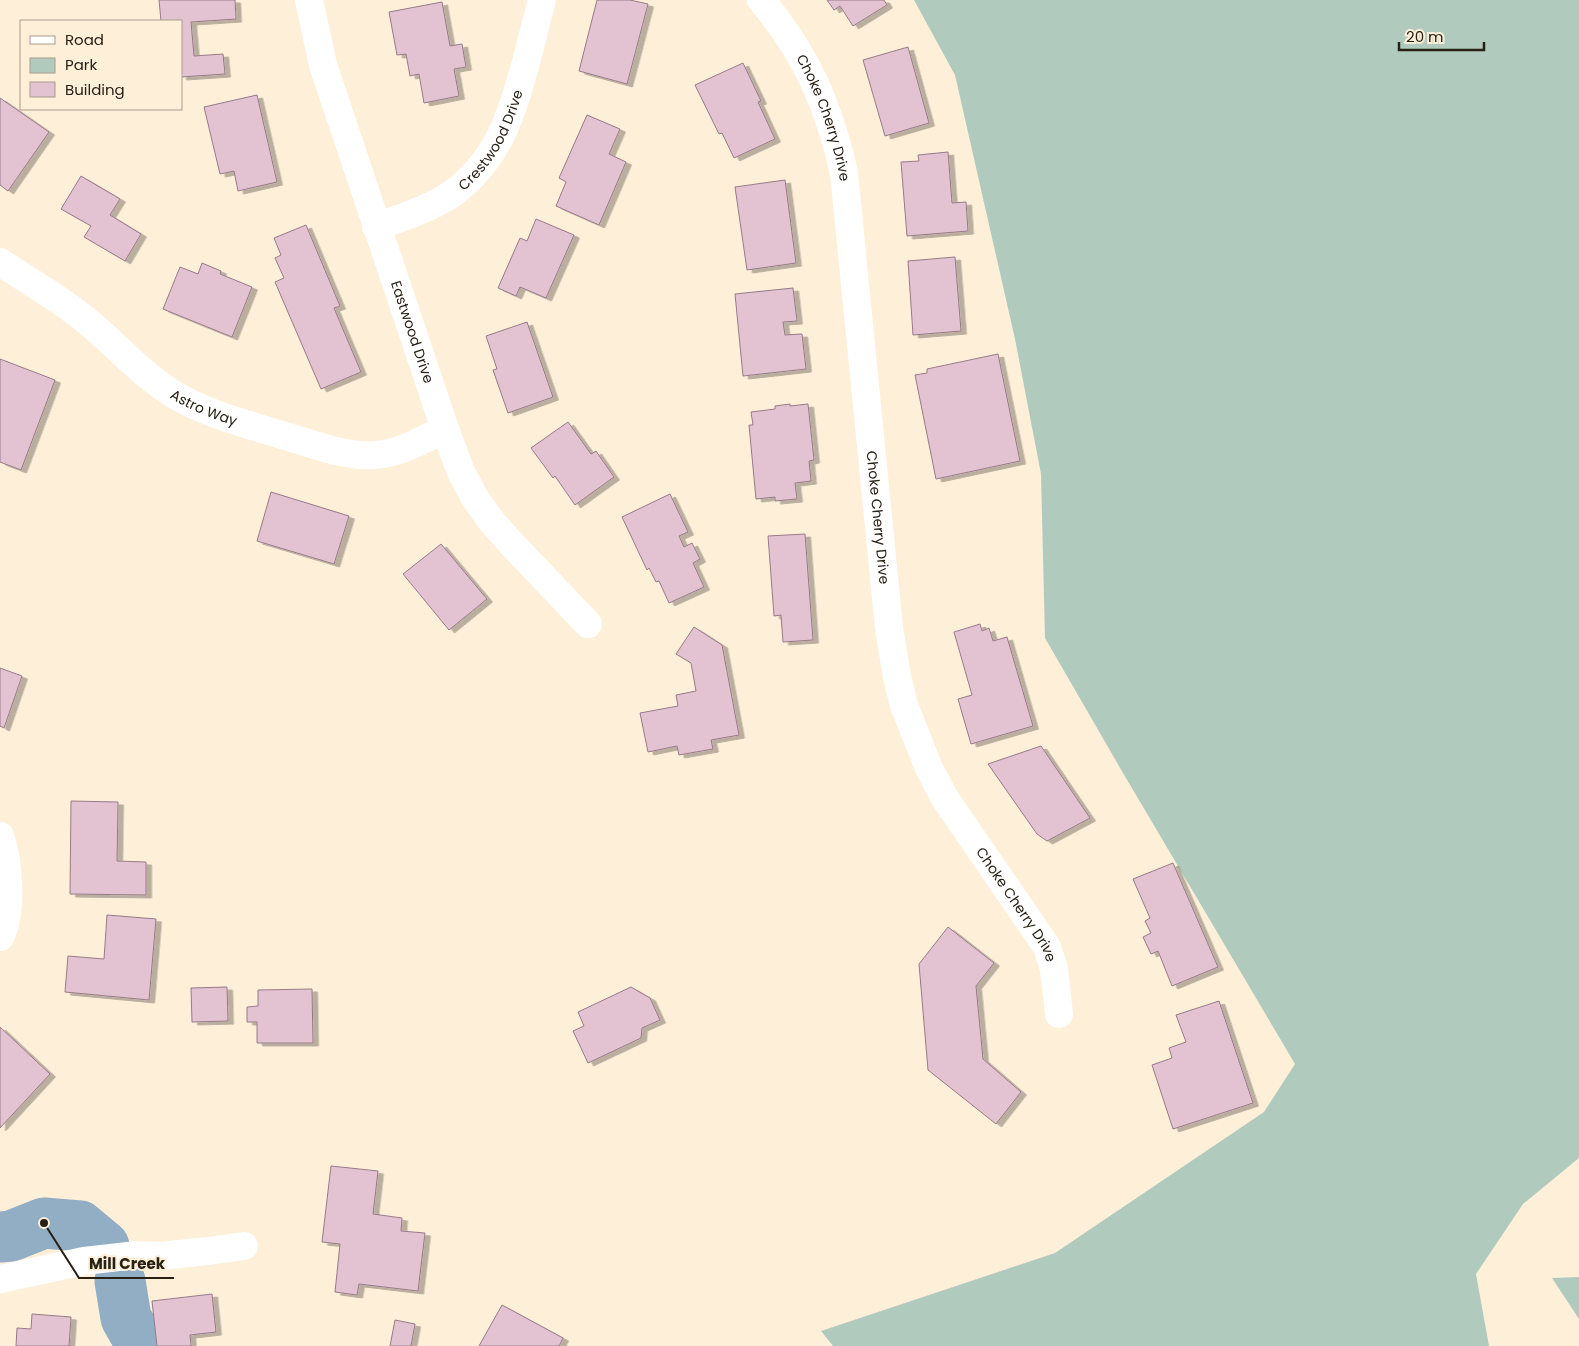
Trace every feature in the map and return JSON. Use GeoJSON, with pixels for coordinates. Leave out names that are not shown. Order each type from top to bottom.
{"type":"FeatureCollection","features":[{"type":"Feature","properties":{"kind":"street","name":"Eastwood Drive"},"geometry":{"type":"LineString","coordinates":[[309,0],[323,65],[376,227],[461,472],[487,514],[510,542],[588,624]]}},
{"type":"Feature","properties":{"kind":"street","name":"Crestwood Drive"},"geometry":{"type":"LineString","coordinates":[[376,227],[437,202],[455,191],[485,162],[500,139],[514,107],[542,0]]}},
{"type":"Feature","properties":{"kind":"street","name":"Choke Cherry Drive"},"geometry":{"type":"LineString","coordinates":[[761,0],[789,36],[819,90],[838,144],[844,173],[889,628],[897,678],[904,705],[928,766],[944,797],[1047,947],[1054,969],[1059,1014]]}},
{"type":"Feature","properties":{"kind":"street","name":"Astro Way"},"geometry":{"type":"LineString","coordinates":[[0,262],[81,316],[158,384],[195,406],[246,424],[351,455],[386,453],[445,430]]}},
{"type":"Feature","properties":{"kind":"street"},"geometry":{"type":"LineString","coordinates":[[0,836],[6,861],[8,905],[7,919],[0,937]]}},
{"type":"Feature","properties":{"kind":"street"},"geometry":{"type":"LineString","coordinates":[[0,1279],[84,1261],[137,1256],[161,1256],[244,1246]]}},
{"type":"Feature","properties":{"kind":"green space"},"geometry":{"type":"Polygon","coordinates":[[[914,0],[1579,0],[1579,1158],[1523,1204],[1476,1274],[1489,1346],[833,1346],[821,1331],[1055,1253],[1264,1112],[1295,1064],[1045,638],[1041,474],[1015,339],[955,75],[914,0]]]}},
{"type":"Feature","properties":{"kind":"green space"},"geometry":{"type":"Polygon","coordinates":[[[1579,1277],[1579,1319],[1552,1278],[1579,1277]]]}},
{"type":"Feature","properties":{"kind":"building"},"geometry":{"type":"Polygon","coordinates":[[[159,0],[235,0],[236,19],[191,22],[194,56],[223,54],[225,74],[182,77],[182,20],[161,20],[159,0]]]}},
{"type":"Feature","properties":{"kind":"building"},"geometry":{"type":"Polygon","coordinates":[[[597,0],[630,0],[648,4],[627,84],[579,71],[597,0]]]}},
{"type":"Feature","properties":{"kind":"building"},"geometry":{"type":"Polygon","coordinates":[[[827,0],[884,0],[887,5],[853,26],[840,6],[834,10],[827,0]]]}},
{"type":"Feature","properties":{"kind":"building"},"geometry":{"type":"Polygon","coordinates":[[[442,2],[450,46],[462,44],[466,67],[454,69],[459,96],[424,103],[419,74],[410,76],[406,54],[397,55],[389,12],[442,2]]]}},
{"type":"Feature","properties":{"kind":"building"},"geometry":{"type":"Polygon","coordinates":[[[908,47],[929,123],[885,136],[863,60],[908,47]]]}},
{"type":"Feature","properties":{"kind":"building"},"geometry":{"type":"Polygon","coordinates":[[[743,63],[761,101],[758,102],[775,139],[734,158],[722,133],[719,134],[695,85],[743,63]]]}},
{"type":"Feature","properties":{"kind":"building"},"geometry":{"type":"Polygon","coordinates":[[[257,95],[277,182],[238,191],[234,171],[220,174],[204,107],[257,95]]]}},
{"type":"Feature","properties":{"kind":"building"},"geometry":{"type":"Polygon","coordinates":[[[0,98],[49,132],[8,191],[0,185],[0,98]]]}},
{"type":"Feature","properties":{"kind":"building"},"geometry":{"type":"Polygon","coordinates":[[[587,115],[620,129],[609,154],[626,162],[599,225],[556,206],[566,182],[559,178],[587,115]]]}},
{"type":"Feature","properties":{"kind":"building"},"geometry":{"type":"Polygon","coordinates":[[[948,152],[952,203],[966,202],[968,231],[907,236],[901,162],[919,161],[918,155],[948,152]]]}},
{"type":"Feature","properties":{"kind":"building"},"geometry":{"type":"Polygon","coordinates":[[[81,176],[120,199],[110,215],[141,234],[125,261],[84,237],[91,226],[61,209],[81,176]]]}},
{"type":"Feature","properties":{"kind":"building"},"geometry":{"type":"Polygon","coordinates":[[[785,180],[796,263],[747,270],[735,187],[785,180]]]}},
{"type":"Feature","properties":{"kind":"building"},"geometry":{"type":"Polygon","coordinates":[[[536,219],[574,235],[546,298],[520,287],[516,296],[498,288],[520,238],[527,241],[536,219]]]}},
{"type":"Feature","properties":{"kind":"building"},"geometry":{"type":"Polygon","coordinates":[[[306,225],[340,306],[334,308],[361,372],[321,389],[275,282],[284,278],[275,258],[281,255],[274,238],[306,225]]]}},
{"type":"Feature","properties":{"kind":"building"},"geometry":{"type":"Polygon","coordinates":[[[955,257],[961,331],[913,335],[908,261],[955,257]]]}},
{"type":"Feature","properties":{"kind":"building"},"geometry":{"type":"Polygon","coordinates":[[[202,263],[221,271],[220,274],[252,287],[232,337],[163,309],[180,267],[198,274],[202,263]]]}},
{"type":"Feature","properties":{"kind":"building"},"geometry":{"type":"Polygon","coordinates":[[[793,288],[797,321],[783,322],[785,335],[802,334],[806,369],[743,376],[735,294],[793,288]]]}},
{"type":"Feature","properties":{"kind":"building"},"geometry":{"type":"Polygon","coordinates":[[[527,322],[553,397],[508,413],[493,370],[497,369],[486,336],[527,322]]]}},
{"type":"Feature","properties":{"kind":"building"},"geometry":{"type":"Polygon","coordinates":[[[998,354],[1020,461],[936,479],[915,375],[927,373],[927,369],[998,354]]]}},
{"type":"Feature","properties":{"kind":"building"},"geometry":{"type":"Polygon","coordinates":[[[0,359],[55,380],[21,470],[0,462],[0,359]]]}},
{"type":"Feature","properties":{"kind":"building"},"geometry":{"type":"Polygon","coordinates":[[[790,404],[790,406],[808,404],[814,460],[809,461],[811,481],[795,483],[797,499],[775,501],[775,497],[756,499],[749,425],[753,425],[751,412],[775,409],[775,406],[790,404]]]}},
{"type":"Feature","properties":{"kind":"building"},"geometry":{"type":"Polygon","coordinates":[[[568,422],[591,454],[596,451],[614,477],[575,505],[555,476],[553,478],[531,448],[568,422]]]}},
{"type":"Feature","properties":{"kind":"building"},"geometry":{"type":"Polygon","coordinates":[[[271,492],[349,516],[334,564],[257,541],[271,492]]]}},
{"type":"Feature","properties":{"kind":"building"},"geometry":{"type":"Polygon","coordinates":[[[670,494],[688,532],[679,536],[684,547],[692,543],[700,559],[693,563],[704,587],[669,603],[659,581],[656,582],[649,568],[647,570],[622,517],[670,494]]]}},
{"type":"Feature","properties":{"kind":"building"},"geometry":{"type":"Polygon","coordinates":[[[805,534],[813,640],[783,642],[781,615],[774,616],[768,536],[805,534]]]}},
{"type":"Feature","properties":{"kind":"building"},"geometry":{"type":"Polygon","coordinates":[[[441,544],[487,599],[449,630],[403,574],[441,544]]]}},
{"type":"Feature","properties":{"kind":"building"},"geometry":{"type":"Polygon","coordinates":[[[980,624],[982,631],[989,628],[993,641],[1007,637],[1033,726],[971,744],[958,699],[972,695],[954,632],[980,624]]]}},
{"type":"Feature","properties":{"kind":"building"},"geometry":{"type":"Polygon","coordinates":[[[694,627],[722,645],[739,735],[711,740],[713,749],[679,755],[677,746],[648,752],[640,713],[678,706],[676,695],[696,691],[691,663],[676,654],[694,627]]]}},
{"type":"Feature","properties":{"kind":"building"},"geometry":{"type":"Polygon","coordinates":[[[0,668],[22,676],[4,728],[0,726],[0,668]]]}},
{"type":"Feature","properties":{"kind":"building"},"geometry":{"type":"Polygon","coordinates":[[[1041,746],[1090,818],[1047,841],[1037,834],[988,764],[1041,746]]]}},
{"type":"Feature","properties":{"kind":"building"},"geometry":{"type":"Polygon","coordinates":[[[71,801],[118,802],[117,861],[146,862],[146,895],[70,894],[71,801]]]}},
{"type":"Feature","properties":{"kind":"building"},"geometry":{"type":"Polygon","coordinates":[[[1173,863],[1218,967],[1172,986],[1158,951],[1151,954],[1143,937],[1151,933],[1145,921],[1150,918],[1133,879],[1173,863]]]}},
{"type":"Feature","properties":{"kind":"building"},"geometry":{"type":"Polygon","coordinates":[[[107,915],[156,919],[149,1000],[65,992],[68,956],[104,959],[107,915]]]}},
{"type":"Feature","properties":{"kind":"building"},"geometry":{"type":"Polygon","coordinates":[[[948,927],[994,963],[976,986],[983,1059],[1021,1092],[996,1124],[928,1070],[919,964],[948,927]]]}},
{"type":"Feature","properties":{"kind":"building"},"geometry":{"type":"Polygon","coordinates":[[[227,987],[228,1021],[192,1022],[191,988],[227,987]]]}},
{"type":"Feature","properties":{"kind":"building"},"geometry":{"type":"Polygon","coordinates":[[[631,987],[650,998],[660,1020],[642,1028],[641,1038],[588,1063],[573,1031],[584,1026],[578,1012],[631,987]]]}},
{"type":"Feature","properties":{"kind":"building"},"geometry":{"type":"Polygon","coordinates":[[[312,989],[313,1043],[257,1043],[257,1022],[247,1022],[247,1007],[258,1006],[258,990],[312,989]]]}},
{"type":"Feature","properties":{"kind":"building"},"geometry":{"type":"Polygon","coordinates":[[[1219,1001],[1253,1103],[1173,1129],[1152,1065],[1172,1058],[1169,1048],[1186,1042],[1176,1015],[1219,1001]]]}},
{"type":"Feature","properties":{"kind":"building"},"geometry":{"type":"Polygon","coordinates":[[[0,1027],[50,1074],[0,1128],[0,1027]]]}},
{"type":"Feature","properties":{"kind":"building"},"geometry":{"type":"Polygon","coordinates":[[[331,1166],[378,1171],[373,1214],[402,1218],[401,1231],[425,1233],[418,1291],[359,1284],[357,1295],[335,1292],[340,1244],[322,1242],[331,1166]]]}},
{"type":"Feature","properties":{"kind":"building"},"geometry":{"type":"Polygon","coordinates":[[[212,1294],[216,1332],[190,1335],[191,1346],[157,1346],[152,1301],[212,1294]]]}},
{"type":"Feature","properties":{"kind":"building"},"geometry":{"type":"Polygon","coordinates":[[[502,1305],[563,1338],[559,1346],[479,1346],[502,1305]]]}},
{"type":"Feature","properties":{"kind":"building"},"geometry":{"type":"Polygon","coordinates":[[[32,1314],[71,1317],[69,1346],[16,1346],[17,1328],[31,1329],[32,1314]]]}},
{"type":"Feature","properties":{"kind":"building"},"geometry":{"type":"Polygon","coordinates":[[[395,1320],[415,1324],[411,1346],[390,1346],[395,1320]]]}},
{"type":"Feature","properties":{"kind":"waterway"},"geometry":{"type":"LineString","coordinates":[[0,1237],[11,1236],[44,1223],[80,1226],[104,1246]]}},
{"type":"Feature","properties":{"kind":"waterway"},"geometry":{"type":"LineString","coordinates":[[120,1281],[126,1318],[142,1346]]}},
{"type":"Feature","properties":{"kind":"place","name":"Mill Creek"},"geometry":{"type":"Point","coordinates":[44,1223]}}]}
